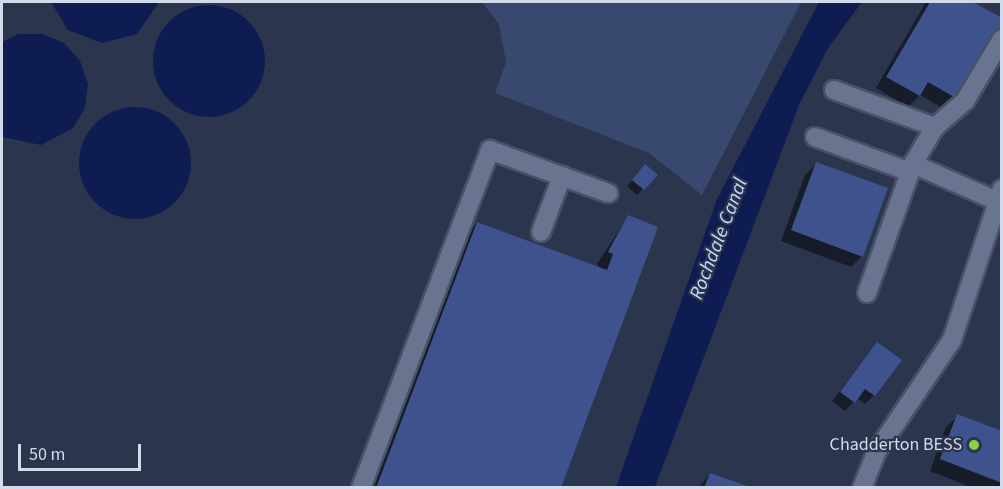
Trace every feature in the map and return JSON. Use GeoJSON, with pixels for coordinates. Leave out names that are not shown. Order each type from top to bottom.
{"type":"FeatureCollection","features":[{"type":"Feature","properties":{"kind":"street"},"geometry":{"type":"LineString","coordinates":[[867,293],[911,168],[935,127],[965,101],[1002,39]]}},
{"type":"Feature","properties":{"kind":"street"},"geometry":{"type":"LineString","coordinates":[[834,90],[935,127]]}},
{"type":"Feature","properties":{"kind":"street"},"geometry":{"type":"LineString","coordinates":[[815,137],[1000,195],[952,340],[877,451],[862,488]]}},
{"type":"Feature","properties":{"kind":"street"},"geometry":{"type":"LineString","coordinates":[[361,488],[490,150],[608,193]]}},
{"type":"Feature","properties":{"kind":"street"},"geometry":{"type":"LineString","coordinates":[[541,232],[562,176]]}},
{"type":"Feature","properties":{"kind":"shaded area"},"geometry":{"type":"Polygon","coordinates":[[[482,2],[801,2],[702,195],[649,153],[495,93],[506,62],[499,24],[482,2]]]}},
{"type":"Feature","properties":{"kind":"water"},"geometry":{"type":"Polygon","coordinates":[[[51,2],[159,2],[137,34],[102,43],[68,30],[51,2]]]}},
{"type":"Feature","properties":{"kind":"water","name":"Rochdale Canal"},"geometry":{"type":"Polygon","coordinates":[[[819,2],[862,2],[828,48],[799,105],[655,487],[616,487],[717,199],[819,2]]]}},
{"type":"Feature","properties":{"kind":"water"},"geometry":{"type":"Polygon","coordinates":[[[209,5],[231,9],[249,21],[261,39],[265,61],[261,83],[249,101],[231,113],[209,117],[187,113],[169,101],[157,83],[153,61],[157,39],[169,21],[187,9],[209,5]]]}},
{"type":"Feature","properties":{"kind":"water"},"geometry":{"type":"Polygon","coordinates":[[[18,34],[42,34],[64,43],[80,61],[88,84],[85,108],[73,128],[41,145],[2,137],[2,42],[18,34]]]}},
{"type":"Feature","properties":{"kind":"water"},"geometry":{"type":"Polygon","coordinates":[[[135,107],[157,111],[175,123],[187,141],[191,163],[187,185],[175,203],[157,215],[135,219],[113,215],[95,203],[83,185],[79,163],[83,141],[95,123],[113,111],[135,107]]]}},
{"type":"Feature","properties":{"kind":"building"},"geometry":{"type":"Polygon","coordinates":[[[930,2],[973,2],[1002,18],[1002,30],[961,101],[928,82],[920,96],[886,77],[930,2]]]}},
{"type":"Feature","properties":{"kind":"building"},"geometry":{"type":"Polygon","coordinates":[[[816,162],[888,188],[863,257],[791,230],[816,162]]]}},
{"type":"Feature","properties":{"kind":"building"},"geometry":{"type":"Polygon","coordinates":[[[645,164],[658,175],[644,190],[632,180],[645,164]]]}},
{"type":"Feature","properties":{"kind":"building"},"geometry":{"type":"Polygon","coordinates":[[[628,215],[658,227],[561,488],[376,488],[477,222],[607,270],[613,254],[608,252],[628,215]]]}},
{"type":"Feature","properties":{"kind":"building"},"geometry":{"type":"Polygon","coordinates":[[[877,342],[902,360],[875,396],[865,389],[855,403],[840,392],[877,342]]]}},
{"type":"Feature","properties":{"kind":"building","name":"Chadderton BESS"},"geometry":{"type":"Polygon","coordinates":[[[957,414],[1002,431],[1002,483],[940,459],[957,414]]]}},
{"type":"Feature","properties":{"kind":"building"},"geometry":{"type":"Polygon","coordinates":[[[710,473],[750,487],[750,488],[704,488],[710,473]]]}},
{"type":"Feature","properties":{"kind":"place","name":"Chadderton BESS"},"geometry":{"type":"Point","coordinates":[974,445]}}]}
